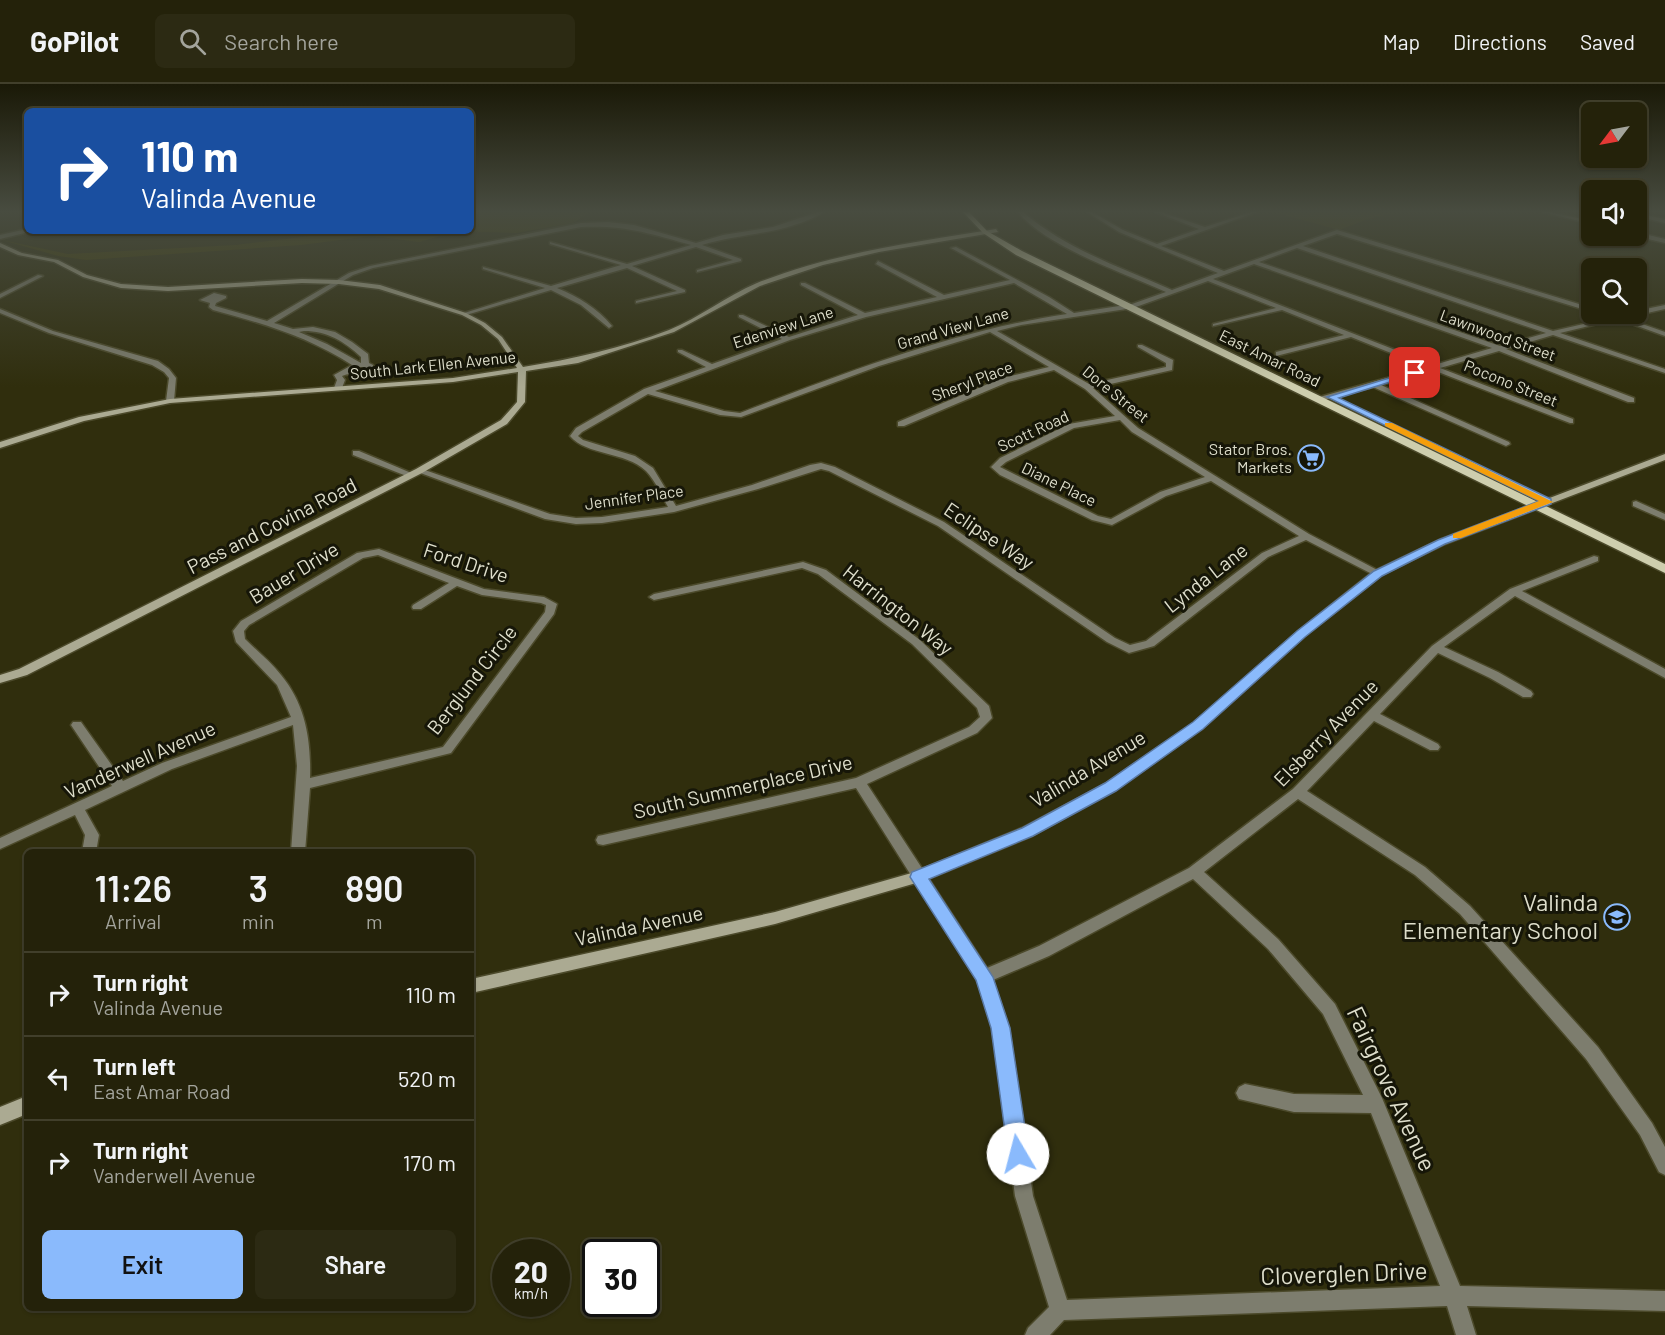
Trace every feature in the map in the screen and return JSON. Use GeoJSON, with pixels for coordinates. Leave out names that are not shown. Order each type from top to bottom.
{"type":"FeatureCollection","features":[{"type":"Feature","properties":{"kind":"main road","name":"East Amar Road"},"geometry":{"type":"LineString","coordinates":[[1053,270],[1319,400],[1542,504],[1665,558]]}},
{"type":"Feature","properties":{"kind":"main road","name":"East Amar Road"},"geometry":{"type":"LineString","coordinates":[[1069,270],[1331,397],[1665,568]]}},
{"type":"Feature","properties":{"kind":"street"},"geometry":{"type":"LineString","coordinates":[[75,270],[121,286],[168,289],[302,281],[339,282],[380,287],[464,314],[483,324],[500,338],[522,370]]}},
{"type":"Feature","properties":{"kind":"street"},"geometry":{"type":"LineString","coordinates":[[270,322],[351,274],[364,270]]}},
{"type":"Feature","properties":{"kind":"street"},"geometry":{"type":"LineString","coordinates":[[493,270],[551,288],[578,302],[609,326]]}},
{"type":"Feature","properties":{"kind":"street"},"geometry":{"type":"LineString","coordinates":[[464,314],[608,270]]}},
{"type":"Feature","properties":{"kind":"street"},"geometry":{"type":"LineString","coordinates":[[638,270],[683,291],[638,302]]}},
{"type":"Feature","properties":{"kind":"street","name":"South Lark Ellen Avenue"},"geometry":{"type":"LineString","coordinates":[[0,445],[82,419],[170,401],[434,382],[575,361],[672,331],[758,285],[802,270]]}},
{"type":"Feature","properties":{"kind":"street"},"geometry":{"type":"LineString","coordinates":[[892,270],[940,296]]}},
{"type":"Feature","properties":{"kind":"street"},"geometry":{"type":"LineString","coordinates":[[995,270],[1047,298],[1074,316]]}},
{"type":"Feature","properties":{"kind":"street"},"geometry":{"type":"LineString","coordinates":[[1124,270],[1172,292]]}},
{"type":"Feature","properties":{"kind":"street"},"geometry":{"type":"LineString","coordinates":[[1216,270],[1223,273]]}},
{"type":"Feature","properties":{"kind":"street","name":"Grand View Lane"},"geometry":{"type":"LineString","coordinates":[[647,391],[723,413],[741,415],[876,364],[1021,322],[1128,307],[1230,270]]}},
{"type":"Feature","properties":{"kind":"street","name":"Lawnwood Street"},"geometry":{"type":"LineString","coordinates":[[1277,270],[1498,348],[1631,400]]}},
{"type":"Feature","properties":{"kind":"street"},"geometry":{"type":"LineString","coordinates":[[1369,270],[1665,371]]}},
{"type":"Feature","properties":{"kind":"street","name":"Grand View Lane"},"geometry":{"type":"LineString","coordinates":[[1462,270],[1581,307]]}},
{"type":"Feature","properties":{"kind":"street"},"geometry":{"type":"LineString","coordinates":[[0,296],[40,276]]}},
{"type":"Feature","properties":{"kind":"street","name":"Pocono Street"},"geometry":{"type":"LineString","coordinates":[[1208,279],[1570,421]]}},
{"type":"Feature","properties":{"kind":"street","name":"Edenview Lane"},"geometry":{"type":"LineString","coordinates":[[674,509],[650,470],[632,458],[580,442],[574,436],[579,430],[647,391],[710,366],[864,315],[1014,281]]}},
{"type":"Feature","properties":{"kind":"street"},"geometry":{"type":"LineString","coordinates":[[802,284],[864,315]]}},
{"type":"Feature","properties":{"kind":"street"},"geometry":{"type":"LineString","coordinates":[[213,302],[212,307],[215,309],[270,322],[370,367],[363,372],[354,373],[350,370]]}},
{"type":"Feature","properties":{"kind":"street"},"geometry":{"type":"LineString","coordinates":[[1647,312],[1665,307]]}},
{"type":"Feature","properties":{"kind":"street"},"geometry":{"type":"LineString","coordinates":[[1215,325],[1283,308]]}},
{"type":"Feature","properties":{"kind":"street"},"geometry":{"type":"LineString","coordinates":[[0,310],[51,332],[156,363],[170,371],[174,381],[170,401]]}},
{"type":"Feature","properties":{"kind":"street"},"geometry":{"type":"LineString","coordinates":[[741,316],[788,339]]}},
{"type":"Feature","properties":{"kind":"street"},"geometry":{"type":"LineString","coordinates":[[0,322],[16,318]]}},
{"type":"Feature","properties":{"kind":"street"},"geometry":{"type":"LineString","coordinates":[[1319,400],[1498,348],[1597,324]]}},
{"type":"Feature","properties":{"kind":"street"},"geometry":{"type":"LineString","coordinates":[[1634,324],[1665,334]]}},
{"type":"Feature","properties":{"kind":"street"},"geometry":{"type":"LineString","coordinates":[[294,331],[312,327],[342,339],[365,356],[362,365],[338,375],[341,380],[338,388]]}},
{"type":"Feature","properties":{"kind":"street","name":"Dore Street"},"geometry":{"type":"LineString","coordinates":[[991,330],[1088,387],[1135,430],[1306,536],[1378,573]]}},
{"type":"Feature","properties":{"kind":"street"},"geometry":{"type":"LineString","coordinates":[[1279,354],[1352,335]]}},
{"type":"Feature","properties":{"kind":"street"},"geometry":{"type":"LineString","coordinates":[[1088,387],[1169,368],[1170,362],[1140,346]]}},
{"type":"Feature","properties":{"kind":"street"},"geometry":{"type":"LineString","coordinates":[[680,351],[710,366]]}},
{"type":"Feature","properties":{"kind":"street","name":"Sheryl Place"},"geometry":{"type":"LineString","coordinates":[[901,424],[1005,380],[1055,368]]}},
{"type":"Feature","properties":{"kind":"street","name":"Pass and Covina Road"},"geometry":{"type":"LineString","coordinates":[[0,679],[23,672],[416,473],[504,422],[521,402],[522,370]]}},
{"type":"Feature","properties":{"kind":"street"},"geometry":{"type":"LineString","coordinates":[[1375,385],[1506,444]]}},
{"type":"Feature","properties":{"kind":"street","name":"Scott Road"},"geometry":{"type":"LineString","coordinates":[[995,466],[1072,426],[1120,418]]}},
{"type":"Feature","properties":{"kind":"street","name":"Jennifer Place"},"geometry":{"type":"LineString","coordinates":[[356,453],[548,517],[576,521],[602,520],[674,509],[821,466]]}},
{"type":"Feature","properties":{"kind":"street","name":"Valinda Avenue"},"geometry":{"type":"LineString","coordinates":[[474,985],[746,926],[918,877],[1027,832],[1110,787],[1198,726],[1301,634],[1378,573],[1442,542],[1665,457]]}},
{"type":"Feature","properties":{"kind":"street","name":"Eclipse Way"},"geometry":{"type":"LineString","coordinates":[[821,466],[832,469],[941,524],[1111,640],[1130,649]]}},
{"type":"Feature","properties":{"kind":"street","name":"Diane Place"},"geometry":{"type":"LineString","coordinates":[[995,466],[1003,473],[1095,518],[1112,522],[1162,494],[1212,478]]}},
{"type":"Feature","properties":{"kind":"street"},"geometry":{"type":"LineString","coordinates":[[1636,504],[1665,518]]}},
{"type":"Feature","properties":{"kind":"street","name":"Lynda Lane"},"geometry":{"type":"LineString","coordinates":[[1130,649],[1150,644],[1265,555],[1306,536]]}},
{"type":"Feature","properties":{"kind":"street","name":"Ford Drive"},"geometry":{"type":"LineString","coordinates":[[371,551],[380,552],[482,592],[544,600],[552,604]]}},
{"type":"Feature","properties":{"kind":"street","name":"Bauer Drive"},"geometry":{"type":"LineString","coordinates":[[299,718],[281,684],[240,640],[238,631],[245,623],[360,555],[371,551]]}},
{"type":"Feature","properties":{"kind":"street","name":"Elsberry Avenue"},"geometry":{"type":"LineString","coordinates":[[984,977],[1044,951],[1194,872],[1299,792],[1436,648],[1514,591],[1594,559]]}},
{"type":"Feature","properties":{"kind":"street","name":"Harrington Way"},"geometry":{"type":"LineString","coordinates":[[654,597],[803,565],[822,572],[916,642],[983,706],[986,718]]}},
{"type":"Feature","properties":{"kind":"street"},"geometry":{"type":"LineString","coordinates":[[417,607],[455,583]]}},
{"type":"Feature","properties":{"kind":"street"},"geometry":{"type":"LineString","coordinates":[[1514,591],[1662,670]]}},
{"type":"Feature","properties":{"kind":"street","name":"Berglund Circle"},"geometry":{"type":"LineString","coordinates":[[303,785],[447,750],[550,612],[552,604]]}},
{"type":"Feature","properties":{"kind":"street"},"geometry":{"type":"LineString","coordinates":[[1436,648],[1494,675],[1527,694]]}},
{"type":"Feature","properties":{"kind":"street"},"geometry":{"type":"LineString","coordinates":[[1371,714],[1434,747]]}},
{"type":"Feature","properties":{"kind":"street"},"geometry":{"type":"LineString","coordinates":[[298,849],[304,749],[299,718]]}},
{"type":"Feature","properties":{"kind":"street","name":"Vanderwell Avenue"},"geometry":{"type":"LineString","coordinates":[[0,844],[167,766],[299,718]]}},
{"type":"Feature","properties":{"kind":"street","name":"South Summerplace Drive"},"geometry":{"type":"LineString","coordinates":[[603,840],[859,782],[973,730],[986,718]]}},
{"type":"Feature","properties":{"kind":"street"},"geometry":{"type":"LineString","coordinates":[[77,725],[120,787]]}},
{"type":"Feature","properties":{"kind":"street"},"geometry":{"type":"LineString","coordinates":[[859,782],[984,977],[1000,1028],[1024,1196],[1060,1310],[1035,1335]]}},
{"type":"Feature","properties":{"kind":"street"},"geometry":{"type":"LineString","coordinates":[[1299,792],[1420,872],[1465,910],[1592,1053],[1646,1130],[1665,1166]]}},
{"type":"Feature","properties":{"kind":"street"},"geometry":{"type":"LineString","coordinates":[[78,808],[92,835],[90,849]]}},
{"type":"Feature","properties":{"kind":"street","name":"Fairgrove Avenue"},"geometry":{"type":"LineString","coordinates":[[1194,872],[1273,944],[1329,1009],[1376,1104],[1454,1296],[1466,1335]]}},
{"type":"Feature","properties":{"kind":"street"},"geometry":{"type":"LineString","coordinates":[[1245,1093],[1294,1103],[1376,1104]]}},
{"type":"Feature","properties":{"kind":"street"},"geometry":{"type":"LineString","coordinates":[[0,1116],[24,1106]]}},
{"type":"Feature","properties":{"kind":"street","name":"Cloverglen Drive"},"geometry":{"type":"LineString","coordinates":[[1060,1310],[1454,1296],[1665,1301]]}},
{"type":"Feature","properties":{"kind":"slow traffic"},"geometry":{"type":"LineString","coordinates":[[1388,424],[1548,502],[1457,536]]}},
{"type":"Feature","properties":{"kind":"place","name":"Stator Bros. Markets"},"geometry":{"type":"Point","coordinates":[1311,458]}},
{"type":"Feature","properties":{"kind":"place","name":"Valinda Elementary School"},"geometry":{"type":"Point","coordinates":[1617,917]}},
{"type":"Feature","properties":{"kind":"route"},"geometry":{"type":"LineString","coordinates":[[1018,1154],[1000,1028],[984,977],[918,877],[1027,832],[1110,787],[1198,726],[1301,634],[1378,573],[1442,542],[1548,502],[1331,397],[1415,373]]}}]}
